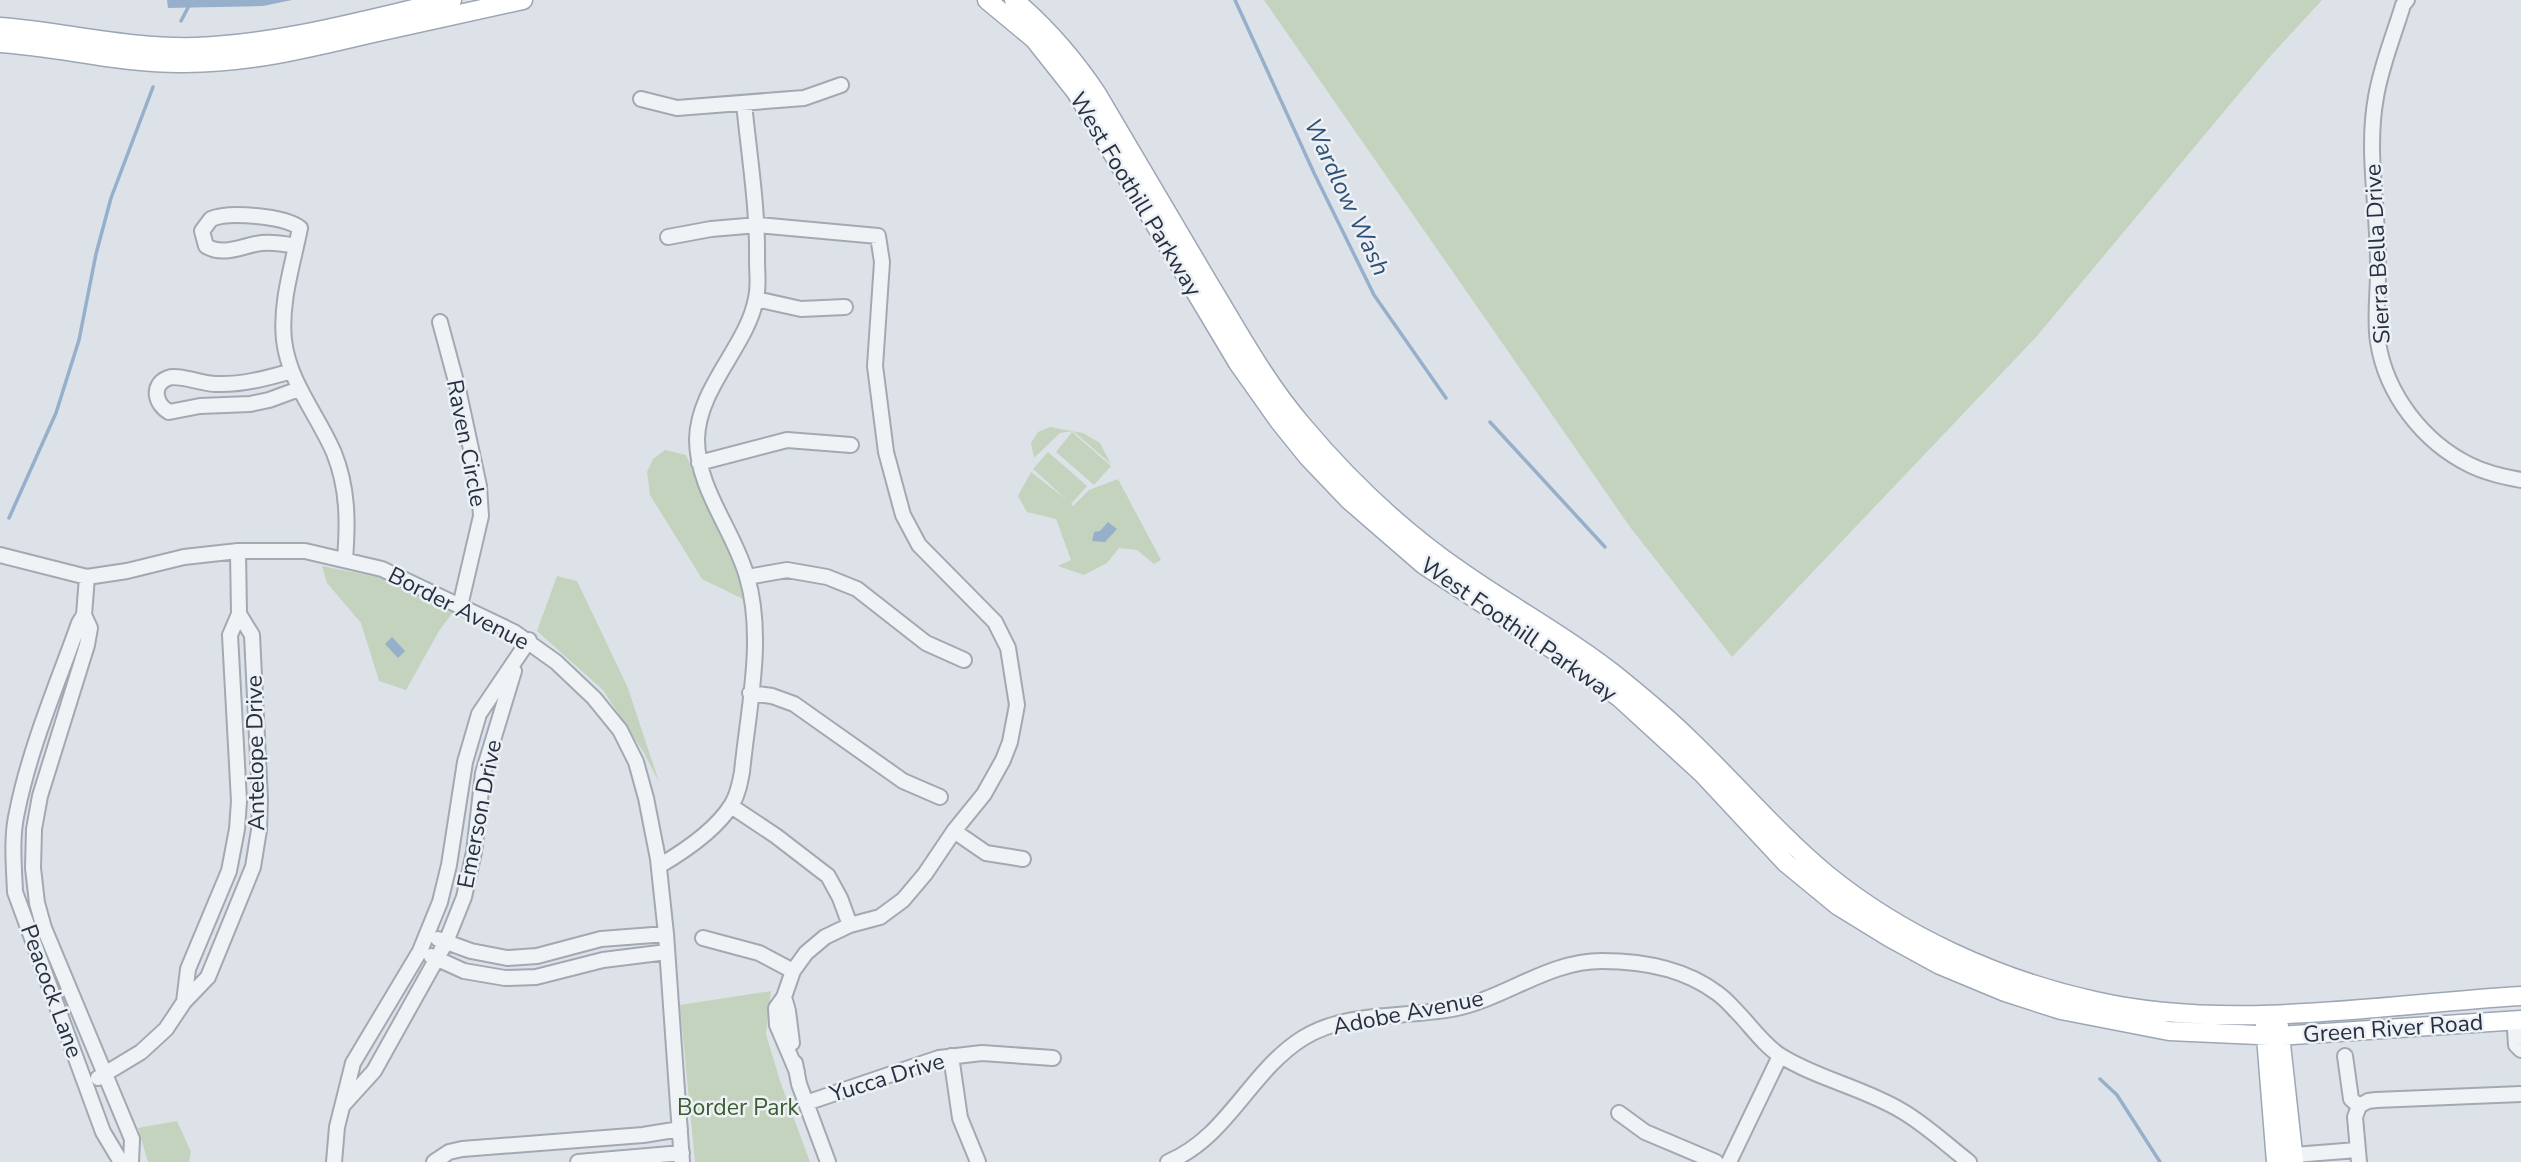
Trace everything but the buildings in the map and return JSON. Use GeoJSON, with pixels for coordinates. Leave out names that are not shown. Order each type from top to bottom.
{"type":"FeatureCollection","features":[{"type":"Feature","properties":{"kind":"main road"},"geometry":{"type":"LineString","coordinates":[[0,27],[43,30],[118,43],[193,47],[244,44],[452,0]]}},
{"type":"Feature","properties":{"kind":"main road"},"geometry":{"type":"LineString","coordinates":[[0,43],[44,47],[98,57],[169,63],[220,62],[278,55],[523,0]]}},
{"type":"Feature","properties":{"kind":"main road","name":"West Foothill Parkway"},"geometry":{"type":"LineString","coordinates":[[987,0],[1034,39],[1051,57],[1076,92],[1238,363],[1308,457],[1349,500],[1424,565],[1569,660],[1620,698],[1703,774],[1813,888],[1940,965],[2005,992],[2112,1021],[2169,1031],[2272,1036]]}},
{"type":"Feature","properties":{"kind":"main road","name":"West Foothill Parkway"},"geometry":{"type":"LineString","coordinates":[[1014,0],[1054,36],[1077,64],[1250,353],[1301,424],[1338,466],[1384,511],[1425,545],[1582,649],[1620,678],[1689,738],[1827,875],[1930,942],[2022,981],[2093,1001],[2181,1014],[2272,1013]]}},
{"type":"Feature","properties":{"kind":"main road"},"geometry":{"type":"LineString","coordinates":[[278,55],[299,43],[386,23],[402,11]]}},
{"type":"Feature","properties":{"kind":"main road","name":"Green River Road"},"geometry":{"type":"LineString","coordinates":[[2272,1013],[2521,996]]}},
{"type":"Feature","properties":{"kind":"main road"},"geometry":{"type":"LineString","coordinates":[[2272,1013],[2276,1162]]}},
{"type":"Feature","properties":{"kind":"main road","name":"Green River Road"},"geometry":{"type":"LineString","coordinates":[[2272,1036],[2521,1020]]}},
{"type":"Feature","properties":{"kind":"main road"},"geometry":{"type":"LineString","coordinates":[[2272,1036],[2294,1158]]}},
{"type":"Feature","properties":{"kind":"street","name":"Sierra Bella Drive"},"geometry":{"type":"LineString","coordinates":[[2407,0],[2403,5],[2376,96],[2372,137],[2378,262],[2378,330],[2384,368],[2396,394],[2413,420],[2437,444],[2470,465],[2496,475],[2521,480]]}},
{"type":"Feature","properties":{"kind":"street"},"geometry":{"type":"LineString","coordinates":[[641,99],[677,108],[804,98],[841,85]]}},
{"type":"Feature","properties":{"kind":"street"},"geometry":{"type":"LineString","coordinates":[[658,862],[685,840],[697,839],[715,825],[731,806],[742,772],[756,628],[754,604],[747,577],[709,494],[699,463],[697,435],[700,415],[757,299],[758,225],[744,103]]}},
{"type":"Feature","properties":{"kind":"street"},"geometry":{"type":"LineString","coordinates":[[296,246],[274,242],[259,243],[219,252],[206,246],[202,231],[211,219],[227,215],[291,222],[300,228],[286,293],[284,341],[299,389],[333,452],[343,480],[348,511],[345,559]]}},
{"type":"Feature","properties":{"kind":"street"},"geometry":{"type":"LineString","coordinates":[[668,237],[711,229],[758,225],[877,236],[882,262],[875,366],[886,452],[902,515],[919,545],[995,622],[1008,648],[1015,682],[1017,705],[1010,742],[984,794],[903,900],[880,917],[849,925],[825,937],[806,953],[793,971],[784,997],[776,1009],[777,1025],[797,1072],[828,1162]]}},
{"type":"Feature","properties":{"kind":"street"},"geometry":{"type":"LineString","coordinates":[[757,299],[802,309],[845,307]]}},
{"type":"Feature","properties":{"kind":"street","name":"Raven Circle"},"geometry":{"type":"LineString","coordinates":[[440,322],[479,486],[481,516],[460,606]]}},
{"type":"Feature","properties":{"kind":"street"},"geometry":{"type":"LineString","coordinates":[[292,371],[232,384],[192,382],[177,376],[159,384],[156,392],[158,402],[169,412],[200,406],[250,404],[299,389]]}},
{"type":"Feature","properties":{"kind":"street"},"geometry":{"type":"LineString","coordinates":[[699,463],[787,440],[851,445]]}},
{"type":"Feature","properties":{"kind":"street","name":"Border Avenue"},"geometry":{"type":"LineString","coordinates":[[0,555],[87,576],[127,571],[184,557],[238,551],[306,551],[382,569],[529,640],[556,662],[594,698],[620,730],[639,774],[658,862],[666,934],[682,1157]]}},
{"type":"Feature","properties":{"kind":"street","name":"Antelope Drive"},"geometry":{"type":"LineString","coordinates":[[184,1002],[188,969],[229,871],[237,829],[239,801],[230,635],[239,614],[238,551]]}},
{"type":"Feature","properties":{"kind":"street"},"geometry":{"type":"LineString","coordinates":[[747,577],[787,570],[827,577],[857,589],[926,643],[964,660]]}},
{"type":"Feature","properties":{"kind":"street","name":"Peacock Lane"},"geometry":{"type":"LineString","coordinates":[[87,576],[84,615],[37,739],[16,814],[13,852],[15,892],[103,1132],[121,1162]]}},
{"type":"Feature","properties":{"kind":"street","name":"Antelope Drive"},"geometry":{"type":"LineString","coordinates":[[86,1084],[141,1052],[166,1029],[184,1002],[208,977],[253,867],[259,830],[260,800],[252,635],[239,614]]}},
{"type":"Feature","properties":{"kind":"street","name":"Peacock Lane"},"geometry":{"type":"LineString","coordinates":[[84,615],[90,628],[87,645],[40,794],[34,830],[33,868],[37,903],[44,928],[132,1139],[131,1162]]}},
{"type":"Feature","properties":{"kind":"street","name":"Emerson Drive"},"geometry":{"type":"LineString","coordinates":[[334,1162],[341,1108],[353,1063],[428,936],[449,865],[465,762],[478,714],[529,640]]}},
{"type":"Feature","properties":{"kind":"street","name":"Emerson Drive"},"geometry":{"type":"LineString","coordinates":[[341,1108],[374,1071],[438,959],[464,897],[474,852],[483,773],[519,657]]}},
{"type":"Feature","properties":{"kind":"street"},"geometry":{"type":"LineString","coordinates":[[750,693],[772,696],[794,704],[902,781],[940,797]]}},
{"type":"Feature","properties":{"kind":"street"},"geometry":{"type":"LineString","coordinates":[[23,788],[40,794]]}},
{"type":"Feature","properties":{"kind":"street"},"geometry":{"type":"LineString","coordinates":[[239,801],[260,800]]}},
{"type":"Feature","properties":{"kind":"street"},"geometry":{"type":"LineString","coordinates":[[731,806],[828,876],[840,898],[849,925]]}},
{"type":"Feature","properties":{"kind":"street"},"geometry":{"type":"LineString","coordinates":[[954,831],[986,853],[1023,859]]}},
{"type":"Feature","properties":{"kind":"street"},"geometry":{"type":"LineString","coordinates":[[428,936],[471,951],[508,958],[537,956],[601,939],[666,934]]}},
{"type":"Feature","properties":{"kind":"street"},"geometry":{"type":"LineString","coordinates":[[703,938],[760,953],[793,971]]}},
{"type":"Feature","properties":{"kind":"street"},"geometry":{"type":"LineString","coordinates":[[420,951],[464,971],[505,978],[537,977],[603,960],[667,952]]}},
{"type":"Feature","properties":{"kind":"street","name":"Adobe Avenue"},"geometry":{"type":"LineString","coordinates":[[1168,1162],[1181,1157],[1213,1133],[1260,1074],[1303,1038],[1333,1025],[1360,1019],[1453,1009],[1492,997],[1564,965],[1600,961],[1663,967],[1692,978],[1718,993],[1780,1056],[1902,1111],[1969,1162]]}},
{"type":"Feature","properties":{"kind":"street"},"geometry":{"type":"LineString","coordinates":[[2521,1020],[2515,1030],[2516,1045],[2521,1050]]}},
{"type":"Feature","properties":{"kind":"street","name":"Yucca Drive"},"geometry":{"type":"LineString","coordinates":[[806,1103],[939,1058],[982,1052],[1053,1058]]}},
{"type":"Feature","properties":{"kind":"street"},"geometry":{"type":"LineString","coordinates":[[951,1056],[960,1118],[978,1162]]}},
{"type":"Feature","properties":{"kind":"street"},"geometry":{"type":"LineString","coordinates":[[1728,1162],[1780,1056]]}},
{"type":"Feature","properties":{"kind":"street"},"geometry":{"type":"LineString","coordinates":[[2345,1056],[2351,1099],[2359,1106]]}},
{"type":"Feature","properties":{"kind":"street"},"geometry":{"type":"LineString","coordinates":[[2359,1106],[2376,1100],[2521,1094]]}},
{"type":"Feature","properties":{"kind":"street"},"geometry":{"type":"LineString","coordinates":[[2294,1158],[2358,1156],[2355,1117],[2359,1106]]}},
{"type":"Feature","properties":{"kind":"street"},"geometry":{"type":"LineString","coordinates":[[1619,1113],[1645,1132],[1716,1162]]}},
{"type":"Feature","properties":{"kind":"street"},"geometry":{"type":"LineString","coordinates":[[434,1162],[449,1152],[462,1149],[643,1135],[680,1129]]}},
{"type":"Feature","properties":{"kind":"street"},"geometry":{"type":"LineString","coordinates":[[578,1162],[682,1157]]}},
{"type":"Feature","properties":{"kind":"green space"},"geometry":{"type":"Polygon","coordinates":[[[1264,0],[2322,0],[2267,60],[2037,336],[1732,657],[1630,527],[1264,0]]]}},
{"type":"Feature","properties":{"kind":"green space"},"geometry":{"type":"Polygon","coordinates":[[[1050,427],[1072,431],[1060,433],[1034,458],[1031,443],[1038,432],[1050,427]]]}},
{"type":"Feature","properties":{"kind":"green space"},"geometry":{"type":"Polygon","coordinates":[[[1073,431],[1083,433],[1100,443],[1111,464],[1073,431]]]}},
{"type":"Feature","properties":{"kind":"green space"},"geometry":{"type":"Polygon","coordinates":[[[1072,432],[1111,466],[1094,485],[1056,452],[1072,432]]]}},
{"type":"Feature","properties":{"kind":"green space"},"geometry":{"type":"Polygon","coordinates":[[[665,450],[686,455],[737,570],[743,599],[702,579],[650,495],[647,472],[653,459],[665,450]]]}},
{"type":"Feature","properties":{"kind":"green space"},"geometry":{"type":"Polygon","coordinates":[[[1048,452],[1087,486],[1071,504],[1073,506],[1089,490],[1118,479],[1161,560],[1154,564],[1137,550],[1119,548],[1107,563],[1084,575],[1058,566],[1071,560],[1056,519],[1027,512],[1018,496],[1031,472],[1067,500],[1033,469],[1048,452]]]}},
{"type":"Feature","properties":{"kind":"green space"},"geometry":{"type":"Polygon","coordinates":[[[322,566],[387,579],[453,612],[439,631],[406,690],[379,681],[361,623],[327,583],[322,566]]]}},
{"type":"Feature","properties":{"kind":"green space"},"geometry":{"type":"Polygon","coordinates":[[[557,576],[577,581],[628,688],[659,782],[644,753],[603,690],[537,631],[557,576]]]}},
{"type":"Feature","properties":{"kind":"green space","name":"Border Park"},"geometry":{"type":"Polygon","coordinates":[[[771,991],[766,1034],[810,1162],[695,1162],[680,1005],[771,991]]]}},
{"type":"Feature","properties":{"kind":"green space"},"geometry":{"type":"Polygon","coordinates":[[[177,1121],[191,1152],[189,1162],[148,1162],[138,1128],[177,1121]]]}},
{"type":"Feature","properties":{"kind":"water"},"geometry":{"type":"Polygon","coordinates":[[[167,0],[292,0],[263,6],[168,8],[167,0]]]}},
{"type":"Feature","properties":{"kind":"water"},"geometry":{"type":"Polygon","coordinates":[[[1108,522],[1117,529],[1105,542],[1092,541],[1094,532],[1100,531],[1108,522]]]}},
{"type":"Feature","properties":{"kind":"water"},"geometry":{"type":"Polygon","coordinates":[[[392,637],[405,651],[398,658],[385,644],[392,637]]]}},
{"type":"Feature","properties":{"kind":"waterway"},"geometry":{"type":"LineString","coordinates":[[181,21],[192,0]]}},
{"type":"Feature","properties":{"kind":"waterway","name":"Wardlow Wash"},"geometry":{"type":"LineString","coordinates":[[1235,0],[1314,173],[1374,295],[1446,398]]}},
{"type":"Feature","properties":{"kind":"waterway"},"geometry":{"type":"LineString","coordinates":[[9,518],[56,413],[79,340],[96,254],[111,198],[153,87]]}},
{"type":"Feature","properties":{"kind":"waterway","name":"Wardlow Wash"},"geometry":{"type":"LineString","coordinates":[[1490,422],[1605,547]]}},
{"type":"Feature","properties":{"kind":"waterway","name":"Wardlow Wash"},"geometry":{"type":"LineString","coordinates":[[2100,1079],[2117,1095],[2160,1162]]}}]}
